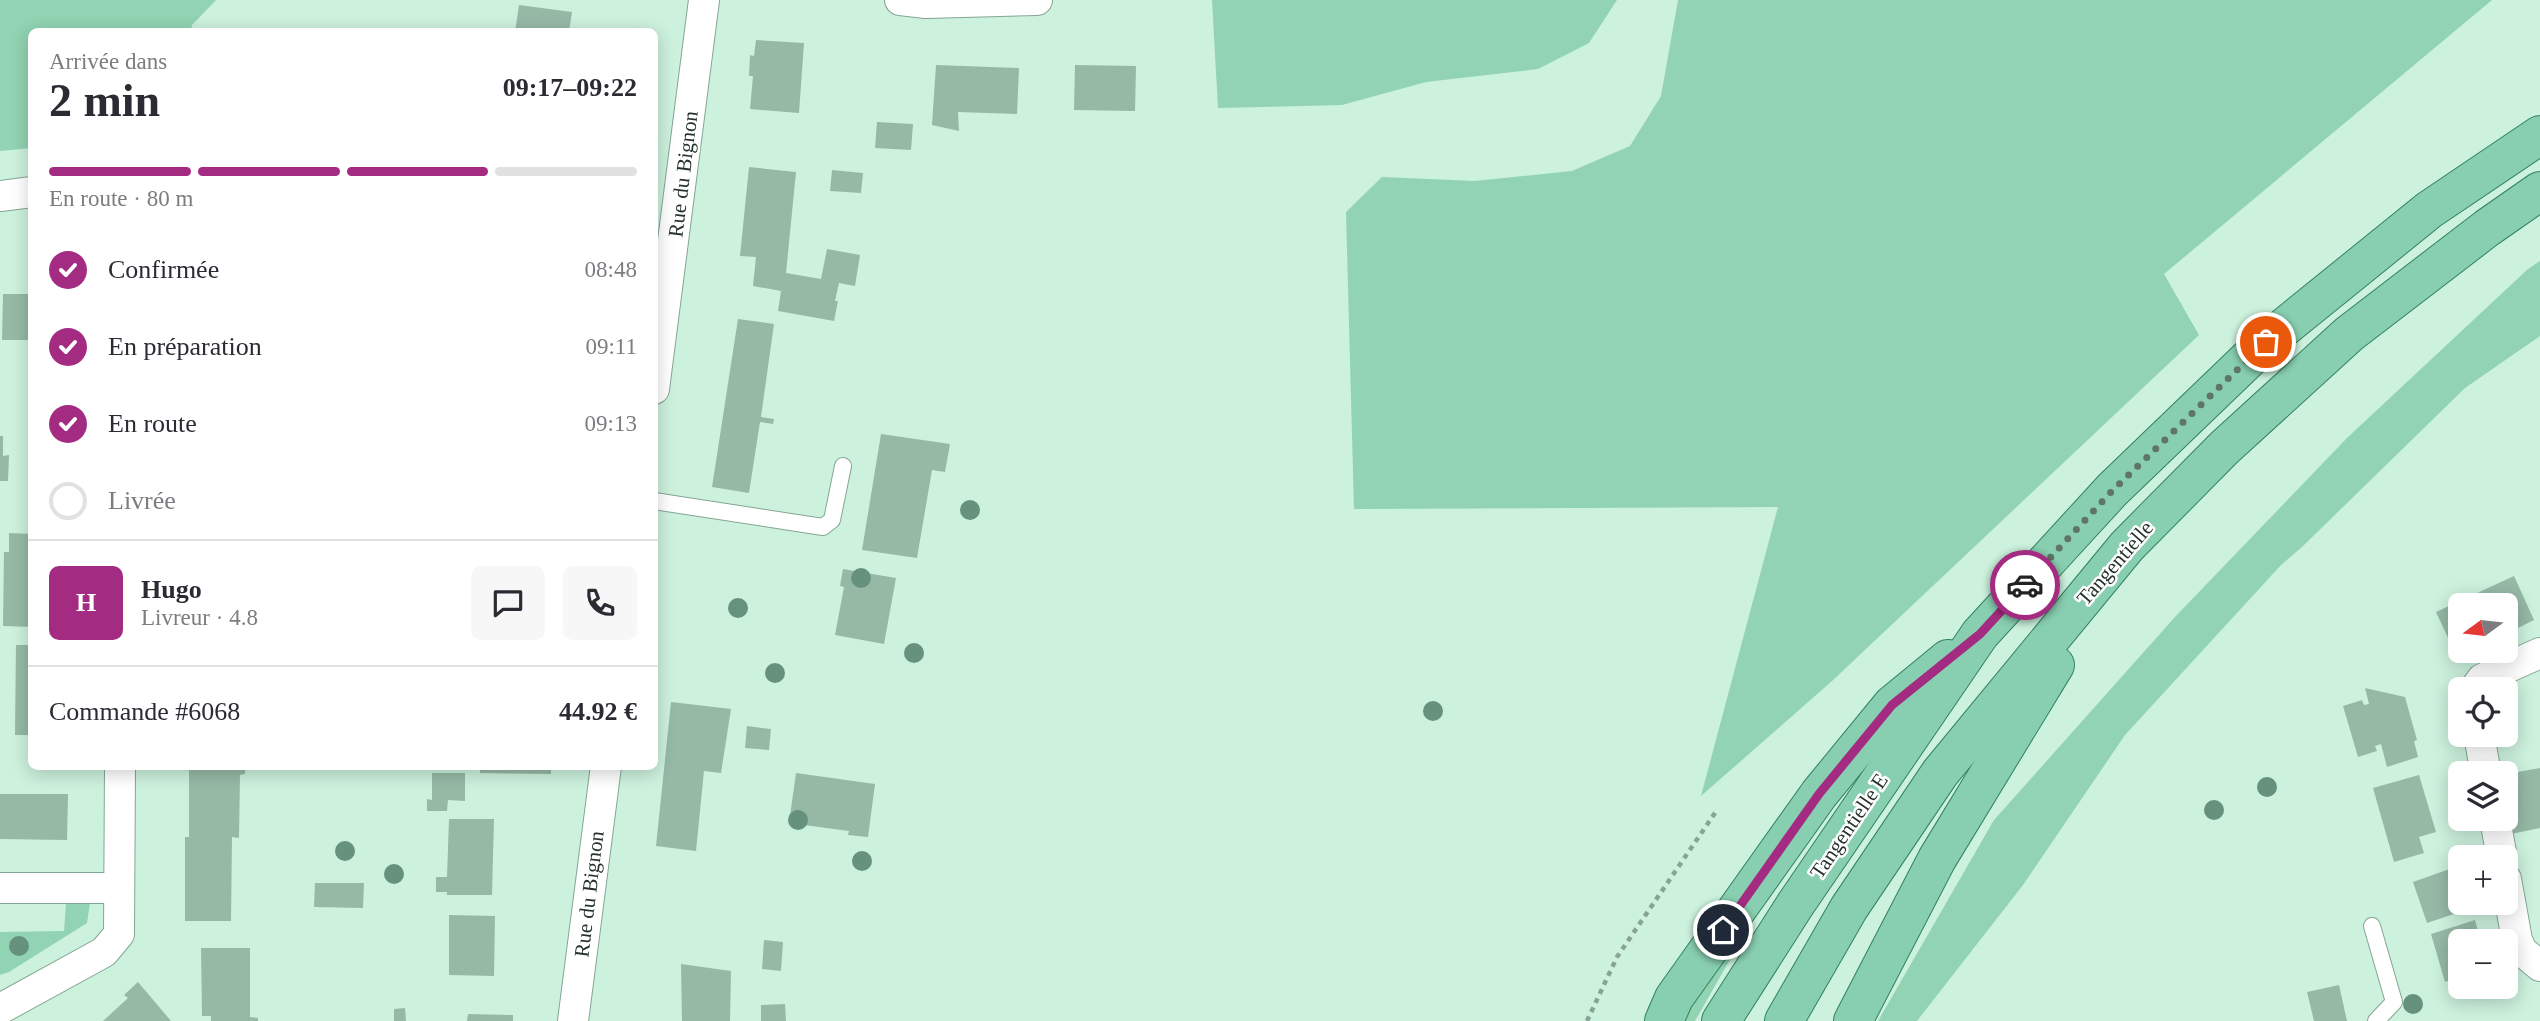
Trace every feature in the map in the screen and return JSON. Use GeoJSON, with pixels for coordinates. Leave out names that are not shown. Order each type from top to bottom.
{"type":"FeatureCollection","features":[{"type":"Feature","properties":{"kind":"main road"},"geometry":{"type":"LineString","coordinates":[[1664,1021],[1674,998],[1827,784],[1892,705],[1980,634],[2112,491],[2266,342],[2429,210],[2540,135]]}},
{"type":"Feature","properties":{"kind":"main road","name":"Tangentielle"},"geometry":{"type":"LineString","coordinates":[[1784,1021],[1849,908],[1940,773],[2127,546],[2224,448],[2348,334],[2540,191]]}},
{"type":"Feature","properties":{"kind":"main road"},"geometry":{"type":"LineString","coordinates":[[1853,1021],[1937,859],[2127,546]]}},
{"type":"Feature","properties":{"kind":"main road","name":"Tangentielle E"},"geometry":{"type":"LineString","coordinates":[[1721,1021],[1795,905],[1980,634]]}},
{"type":"Feature","properties":{"kind":"street","name":"Rue du Bignon"},"geometry":{"type":"LineString","coordinates":[[658,335],[664,253],[704,0]]}},
{"type":"Feature","properties":{"kind":"street"},"geometry":{"type":"LineString","coordinates":[[900,0],[1037,0]]}},
{"type":"Feature","properties":{"kind":"street"},"geometry":{"type":"LineString","coordinates":[[0,196],[28,192]]}},
{"type":"Feature","properties":{"kind":"street"},"geometry":{"type":"LineString","coordinates":[[2486,677],[2540,653]]}},
{"type":"Feature","properties":{"kind":"street"},"geometry":{"type":"LineString","coordinates":[[0,1009],[104,952],[119,934],[120,770]]}},
{"type":"Feature","properties":{"kind":"street","name":"Rue du Bignon"},"geometry":{"type":"LineString","coordinates":[[573,1021],[605,770]]}},
{"type":"Feature","properties":{"kind":"street"},"geometry":{"type":"LineString","coordinates":[[0,888],[119,888]]}},
{"type":"Feature","properties":{"kind":"street"},"geometry":{"type":"LineString","coordinates":[[2512,915],[2522,951],[2540,966]]}},
{"type":"Feature","properties":{"kind":"lane"},"geometry":{"type":"LineString","coordinates":[[658,502],[823,527],[832,520],[843,466]]}},
{"type":"Feature","properties":{"kind":"lane"},"geometry":{"type":"LineString","coordinates":[[2372,926],[2393,1002],[2376,1021]]}},
{"type":"Feature","properties":{"kind":"path"},"geometry":{"type":"LineString","coordinates":[[1587,1021],[1617,957],[1717,810]]}},
{"type":"Feature","properties":{"kind":"green space"},"geometry":{"type":"Polygon","coordinates":[[[0,0],[216,0],[192,28],[28,28],[28,148],[0,151],[0,0]]]}},
{"type":"Feature","properties":{"kind":"green space"},"geometry":{"type":"Polygon","coordinates":[[[1212,0],[1617,0],[1589,43],[1538,69],[1426,82],[1342,105],[1218,108],[1212,0]]]}},
{"type":"Feature","properties":{"kind":"green space"},"geometry":{"type":"Polygon","coordinates":[[[1678,0],[2492,0],[2164,274],[2199,335],[1832,681],[1701,796],[1778,507],[1354,509],[1346,212],[1382,177],[1475,181],[1572,171],[1630,146],[1661,96],[1678,0]]]}},
{"type":"Feature","properties":{"kind":"green space"},"geometry":{"type":"Polygon","coordinates":[[[2540,261],[2540,336],[2465,388],[2281,565],[2125,735],[2023,885],[1917,1021],[1878,1021],[1994,820],[2175,617],[2347,438],[2528,269],[2540,261]]]}},
{"type":"Feature","properties":{"kind":"green space"},"geometry":{"type":"Polygon","coordinates":[[[1774,882],[1695,1021],[1681,1021],[1774,882]]]}},
{"type":"Feature","properties":{"kind":"green space"},"geometry":{"type":"Polygon","coordinates":[[[90,903],[87,923],[0,975],[0,932],[64,931],[66,904],[90,903]]]}},
{"type":"Feature","properties":{"kind":"building"},"geometry":{"type":"Polygon","coordinates":[[[519,5],[572,12],[570,28],[516,28],[519,5]]]}},
{"type":"Feature","properties":{"kind":"building"},"geometry":{"type":"Polygon","coordinates":[[[756,40],[804,43],[799,113],[750,109],[753,76],[749,76],[750,55],[754,56],[756,40]]]}},
{"type":"Feature","properties":{"kind":"building"},"geometry":{"type":"Polygon","coordinates":[[[936,65],[1019,68],[1017,114],[958,112],[959,131],[932,125],[936,65]]]}},
{"type":"Feature","properties":{"kind":"building"},"geometry":{"type":"Polygon","coordinates":[[[1075,65],[1136,66],[1135,111],[1074,110],[1075,65]]]}},
{"type":"Feature","properties":{"kind":"building"},"geometry":{"type":"Polygon","coordinates":[[[877,122],[913,124],[911,150],[875,148],[877,122]]]}},
{"type":"Feature","properties":{"kind":"building"},"geometry":{"type":"Polygon","coordinates":[[[749,167],[796,172],[786,273],[821,279],[827,249],[860,255],[855,286],[839,283],[834,321],[778,311],[781,291],[753,286],[756,257],[740,256],[749,167]]]}},
{"type":"Feature","properties":{"kind":"building"},"geometry":{"type":"Polygon","coordinates":[[[832,170],[863,173],[861,193],[830,191],[832,170]]]}},
{"type":"Feature","properties":{"kind":"building"},"geometry":{"type":"Polygon","coordinates":[[[3,294],[28,294],[28,340],[2,340],[3,294]]]}},
{"type":"Feature","properties":{"kind":"building"},"geometry":{"type":"Polygon","coordinates":[[[738,319],[774,324],[761,417],[774,419],[773,424],[760,422],[749,493],[712,487],[738,319]]]}},
{"type":"Feature","properties":{"kind":"building"},"geometry":{"type":"Polygon","coordinates":[[[881,434],[950,444],[945,472],[932,470],[917,558],[862,550],[881,434]]]}},
{"type":"Feature","properties":{"kind":"building"},"geometry":{"type":"Polygon","coordinates":[[[0,436],[3,436],[3,456],[9,455],[8,481],[0,481],[0,436]]]}},
{"type":"Feature","properties":{"kind":"building"},"geometry":{"type":"Polygon","coordinates":[[[9,533],[28,534],[28,627],[3,626],[4,552],[9,552],[9,533]]]}},
{"type":"Feature","properties":{"kind":"building"},"geometry":{"type":"Polygon","coordinates":[[[843,569],[896,578],[884,644],[835,635],[844,587],[840,586],[843,569]]]}},
{"type":"Feature","properties":{"kind":"building"},"geometry":{"type":"Polygon","coordinates":[[[2514,576],[2534,620],[2518,628],[2518,593],[2477,593],[2514,576]]]}},
{"type":"Feature","properties":{"kind":"building"},"geometry":{"type":"Polygon","coordinates":[[[2448,606],[2448,638],[2436,612],[2448,606]]]}},
{"type":"Feature","properties":{"kind":"building"},"geometry":{"type":"Polygon","coordinates":[[[16,645],[28,645],[28,735],[15,735],[16,645]]]}},
{"type":"Feature","properties":{"kind":"building"},"geometry":{"type":"Polygon","coordinates":[[[2365,688],[2405,697],[2417,740],[2414,741],[2418,757],[2387,767],[2381,744],[2375,746],[2377,751],[2358,757],[2343,706],[2362,700],[2364,705],[2369,704],[2365,688]]]}},
{"type":"Feature","properties":{"kind":"building"},"geometry":{"type":"Polygon","coordinates":[[[671,702],[731,709],[721,773],[704,771],[696,851],[656,846],[671,702]]]}},
{"type":"Feature","properties":{"kind":"building"},"geometry":{"type":"Polygon","coordinates":[[[747,726],[771,729],[769,750],[745,748],[747,726]]]}},
{"type":"Feature","properties":{"kind":"building"},"geometry":{"type":"Polygon","coordinates":[[[2540,768],[2540,828],[2511,834],[2510,831],[2518,831],[2518,772],[2540,768]]]}},
{"type":"Feature","properties":{"kind":"building"},"geometry":{"type":"Polygon","coordinates":[[[189,770],[245,770],[245,774],[240,775],[239,838],[232,837],[231,921],[185,921],[185,837],[189,837],[189,770]]]}},
{"type":"Feature","properties":{"kind":"building"},"geometry":{"type":"Polygon","coordinates":[[[480,770],[551,770],[551,774],[480,773],[480,770]]]}},
{"type":"Feature","properties":{"kind":"building"},"geometry":{"type":"Polygon","coordinates":[[[432,773],[465,773],[465,801],[448,800],[447,811],[427,811],[427,799],[432,800],[432,773]]]}},
{"type":"Feature","properties":{"kind":"building"},"geometry":{"type":"Polygon","coordinates":[[[796,773],[875,784],[868,837],[848,835],[849,831],[789,823],[796,773]]]}},
{"type":"Feature","properties":{"kind":"building"},"geometry":{"type":"Polygon","coordinates":[[[2419,775],[2436,832],[2419,837],[2424,853],[2394,862],[2373,788],[2419,775]]]}},
{"type":"Feature","properties":{"kind":"building"},"geometry":{"type":"Polygon","coordinates":[[[0,794],[68,794],[67,840],[0,839],[0,794]]]}},
{"type":"Feature","properties":{"kind":"building"},"geometry":{"type":"Polygon","coordinates":[[[449,819],[494,819],[492,895],[447,895],[447,892],[436,892],[436,877],[447,877],[449,819]]]}},
{"type":"Feature","properties":{"kind":"building"},"geometry":{"type":"Polygon","coordinates":[[[2448,870],[2448,915],[2451,915],[2427,923],[2413,882],[2448,870]]]}},
{"type":"Feature","properties":{"kind":"building"},"geometry":{"type":"Polygon","coordinates":[[[315,883],[364,883],[363,908],[314,907],[315,883]]]}},
{"type":"Feature","properties":{"kind":"building"},"geometry":{"type":"Polygon","coordinates":[[[449,915],[495,916],[494,976],[449,975],[449,915]]]}},
{"type":"Feature","properties":{"kind":"building"},"geometry":{"type":"Polygon","coordinates":[[[2475,920],[2477,929],[2448,929],[2448,981],[2445,982],[2431,934],[2475,920]]]}},
{"type":"Feature","properties":{"kind":"building"},"geometry":{"type":"Polygon","coordinates":[[[764,940],[783,942],[781,971],[762,969],[764,940]]]}},
{"type":"Feature","properties":{"kind":"building"},"geometry":{"type":"Polygon","coordinates":[[[201,948],[250,948],[250,1017],[258,1018],[258,1021],[211,1021],[211,1016],[202,1016],[201,948]]]}},
{"type":"Feature","properties":{"kind":"building"},"geometry":{"type":"Polygon","coordinates":[[[681,964],[731,971],[730,1021],[682,1021],[681,964]]]}},
{"type":"Feature","properties":{"kind":"building"},"geometry":{"type":"Polygon","coordinates":[[[138,982],[171,1021],[103,1021],[128,998],[124,995],[138,982]]]}},
{"type":"Feature","properties":{"kind":"building"},"geometry":{"type":"Polygon","coordinates":[[[2339,985],[2347,1021],[2314,1021],[2307,992],[2339,985]]]}},
{"type":"Feature","properties":{"kind":"building"},"geometry":{"type":"Polygon","coordinates":[[[785,1004],[786,1021],[761,1021],[761,1005],[785,1004]]]}},
{"type":"Feature","properties":{"kind":"building"},"geometry":{"type":"Polygon","coordinates":[[[405,1008],[406,1021],[394,1021],[394,1009],[405,1008]]]}},
{"type":"Feature","properties":{"kind":"building"},"geometry":{"type":"Polygon","coordinates":[[[468,1014],[513,1015],[513,1021],[467,1021],[468,1014]]]}},
{"type":"Feature","properties":{"kind":"way so far"},"geometry":{"type":"LineString","coordinates":[[2025,585],[2112,491],[2266,342]]}},
{"type":"Feature","properties":{"kind":"route"},"geometry":{"type":"LineString","coordinates":[[1723,930],[1819,794],[1892,705],[1980,634],[2025,585]]}}]}
